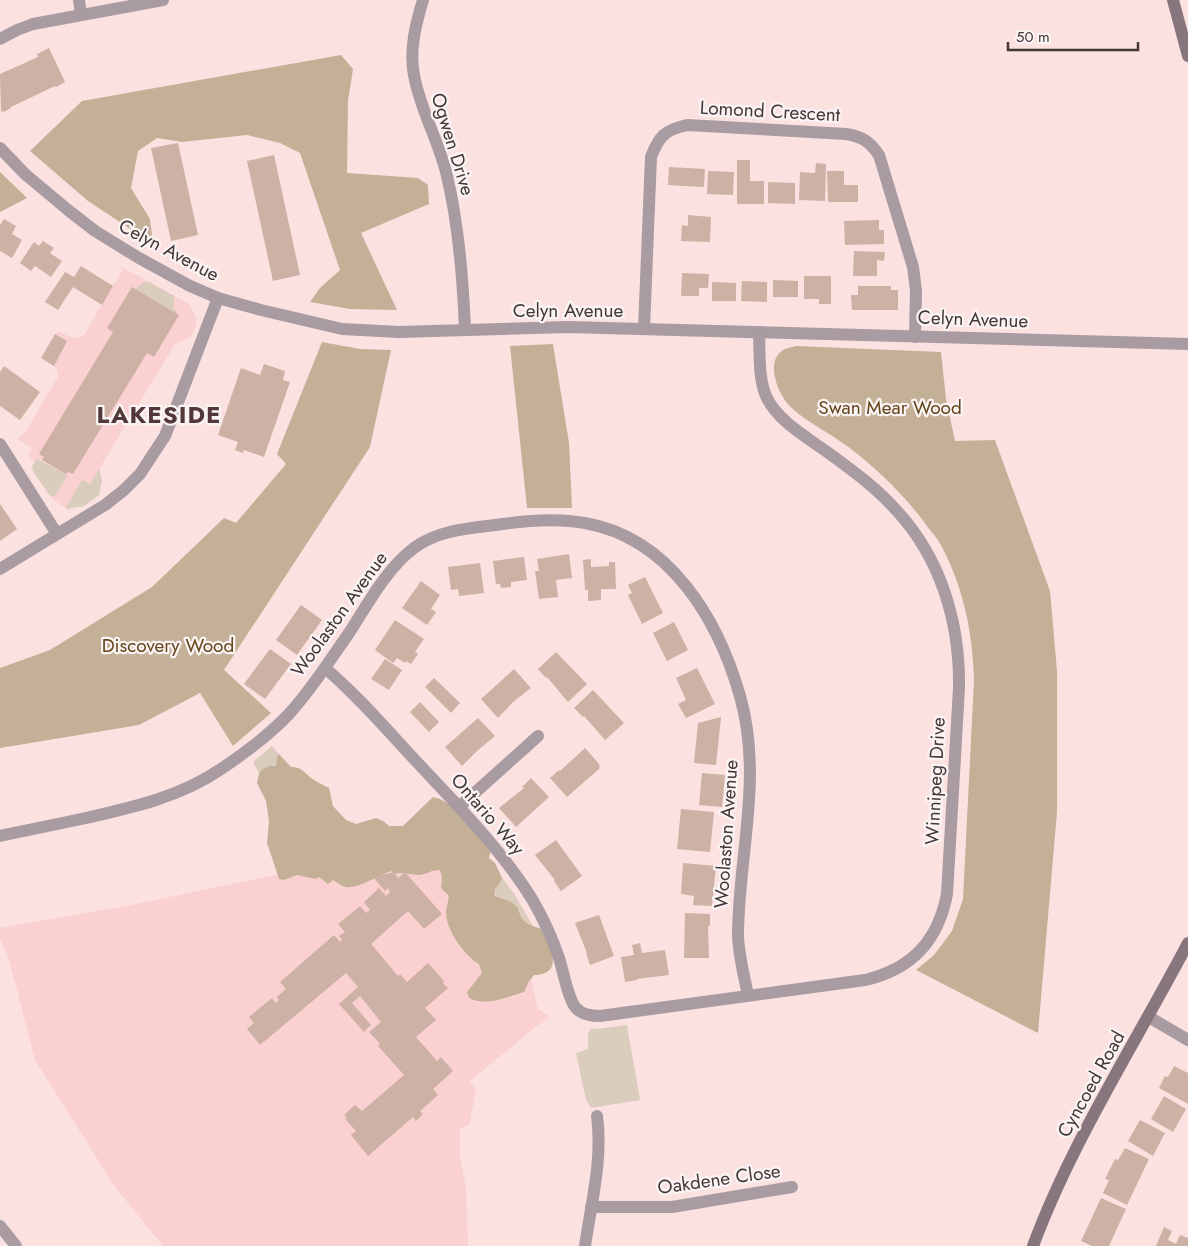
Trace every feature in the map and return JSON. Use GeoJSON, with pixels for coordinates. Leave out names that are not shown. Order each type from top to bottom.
{"type":"FeatureCollection","features":[{"type":"Feature","properties":{"kind":"street"},"geometry":{"type":"LineString","coordinates":[[79,0],[81,15]]}},
{"type":"Feature","properties":{"kind":"street"},"geometry":{"type":"LineString","coordinates":[[0,39],[33,24],[162,0]]}},
{"type":"Feature","properties":{"kind":"street","name":"Ogwen Drive"},"geometry":{"type":"LineString","coordinates":[[423,0],[415,29],[413,73],[444,164],[449,185],[459,245],[465,330]]}},
{"type":"Feature","properties":{"kind":"street"},"geometry":{"type":"LineString","coordinates":[[1173,0],[1188,56]]}},
{"type":"Feature","properties":{"kind":"street","name":"Lomond Crescent"},"geometry":{"type":"LineString","coordinates":[[644,329],[651,157],[655,145],[663,135],[674,128],[687,125],[846,134],[859,137],[872,144],[879,155],[913,267],[916,292],[915,336]]}},
{"type":"Feature","properties":{"kind":"street","name":"Celyn Avenue"},"geometry":{"type":"LineString","coordinates":[[0,148],[25,174],[95,230],[190,286],[218,298],[342,329],[375,332],[568,327],[1188,344]]}},
{"type":"Feature","properties":{"kind":"street"},"geometry":{"type":"LineString","coordinates":[[0,569],[91,514],[116,497],[140,474],[165,436],[218,298]]}},
{"type":"Feature","properties":{"kind":"street","name":"Winnipeg Drive"},"geometry":{"type":"LineString","coordinates":[[581,1012],[590,1016],[600,1016],[865,980],[881,976],[895,970],[920,952],[930,940],[941,918],[947,894],[959,688],[959,661],[955,629],[945,592],[930,558],[905,520],[889,502],[862,478],[789,423],[771,404],[766,396],[761,377],[759,332]]}},
{"type":"Feature","properties":{"kind":"street"},"geometry":{"type":"LineString","coordinates":[[0,444],[57,534]]}},
{"type":"Feature","properties":{"kind":"street","name":"Woolaston Avenue"},"geometry":{"type":"LineString","coordinates":[[0,836],[156,801],[218,772],[272,730],[288,715],[325,668],[399,562],[415,547],[438,535],[470,528],[515,522],[577,521],[607,528],[643,545],[659,557],[689,589],[714,629],[732,670],[747,723],[751,776],[738,935],[748,995]]}},
{"type":"Feature","properties":{"kind":"street","name":"Ontario Way"},"geometry":{"type":"LineString","coordinates":[[325,668],[352,692],[459,807],[502,858],[538,910],[552,940],[571,999],[575,1007],[581,1012]]}},
{"type":"Feature","properties":{"kind":"street"},"geometry":{"type":"LineString","coordinates":[[459,807],[538,736]]}},
{"type":"Feature","properties":{"kind":"street","name":"Cyncoed Road"},"geometry":{"type":"LineString","coordinates":[[1033,1246],[1079,1143],[1188,943]]}},
{"type":"Feature","properties":{"kind":"street"},"geometry":{"type":"LineString","coordinates":[[1149,1017],[1188,1040]]}},
{"type":"Feature","properties":{"kind":"street"},"geometry":{"type":"LineString","coordinates":[[585,1246],[598,1157],[597,1116]]}},
{"type":"Feature","properties":{"kind":"street","name":"Oakdene Close"},"geometry":{"type":"LineString","coordinates":[[591,1207],[672,1207],[694,1205],[792,1187]]}},
{"type":"Feature","properties":{"kind":"street"},"geometry":{"type":"LineString","coordinates":[[0,1226],[16,1246]]}},
{"type":"Feature","properties":{"kind":"shaded area"},"geometry":{"type":"Polygon","coordinates":[[[122,267],[189,304],[196,317],[196,326],[193,333],[187,339],[175,344],[99,469],[102,480],[99,495],[84,506],[67,509],[52,499],[33,471],[32,466],[35,463],[28,456],[32,448],[18,439],[26,431],[58,377],[58,371],[54,366],[41,358],[58,331],[70,337],[78,338],[84,335],[122,271],[122,267]]]}},
{"type":"Feature","properties":{"kind":"shaded area"},"geometry":{"type":"Polygon","coordinates":[[[144,282],[149,282],[174,296],[174,309],[177,311],[176,313],[135,289],[144,282]]]}},
{"type":"Feature","properties":{"kind":"shaded area"},"geometry":{"type":"Polygon","coordinates":[[[37,459],[68,475],[55,496],[50,496],[33,471],[32,466],[37,459]]]}},
{"type":"Feature","properties":{"kind":"shaded area"},"geometry":{"type":"Polygon","coordinates":[[[99,469],[102,480],[99,495],[84,506],[67,509],[66,507],[82,480],[90,484],[99,469]]]}},
{"type":"Feature","properties":{"kind":"shaded area"},"geometry":{"type":"Polygon","coordinates":[[[272,746],[279,754],[276,766],[263,769],[259,773],[253,762],[272,746]]]}},
{"type":"Feature","properties":{"kind":"shaded area"},"geometry":{"type":"Polygon","coordinates":[[[408,826],[531,979],[538,1009],[549,1016],[470,1081],[476,1091],[469,1125],[460,1129],[460,1156],[466,1188],[468,1246],[163,1246],[115,1187],[35,1060],[8,956],[0,938],[0,928],[131,905],[280,874],[408,826]]]}},
{"type":"Feature","properties":{"kind":"shaded area"},"geometry":{"type":"Polygon","coordinates":[[[501,876],[533,926],[524,920],[519,909],[496,896],[493,890],[499,885],[501,876]]]}},
{"type":"Feature","properties":{"kind":"shaded area"},"geometry":{"type":"Polygon","coordinates":[[[627,1025],[640,1100],[591,1108],[586,1100],[576,1053],[588,1049],[588,1034],[591,1028],[627,1025]]]}},
{"type":"Feature","properties":{"kind":"green space"},"geometry":{"type":"Polygon","coordinates":[[[341,55],[353,69],[348,101],[347,173],[418,178],[428,185],[429,204],[361,233],[397,310],[350,309],[310,302],[320,288],[340,270],[300,153],[280,143],[247,135],[182,142],[157,138],[138,151],[131,188],[150,219],[153,244],[88,201],[30,151],[82,101],[341,55]]]}},
{"type":"Feature","properties":{"kind":"green space"},"geometry":{"type":"Polygon","coordinates":[[[0,172],[27,198],[0,212],[0,172]]]}},
{"type":"Feature","properties":{"kind":"green space","name":"Discovery Wood"},"geometry":{"type":"Polygon","coordinates":[[[322,342],[360,349],[391,350],[370,447],[224,670],[271,713],[233,746],[200,693],[139,725],[0,748],[0,668],[50,650],[152,587],[224,518],[236,523],[286,464],[277,454],[322,342]]]}},
{"type":"Feature","properties":{"kind":"green space"},"geometry":{"type":"Polygon","coordinates":[[[553,344],[569,443],[572,508],[527,508],[510,346],[553,344]]]}},
{"type":"Feature","properties":{"kind":"green space","name":"Swan Mear Wood"},"geometry":{"type":"Polygon","coordinates":[[[796,346],[941,352],[946,399],[955,441],[995,440],[1050,591],[1057,671],[1057,812],[1038,1033],[916,970],[934,955],[952,931],[963,899],[974,680],[972,646],[966,613],[957,580],[942,546],[922,519],[894,486],[873,467],[844,444],[800,415],[783,397],[774,374],[775,360],[785,349],[796,346]]]}},
{"type":"Feature","properties":{"kind":"green space"},"geometry":{"type":"Polygon","coordinates":[[[279,754],[291,767],[304,771],[314,780],[329,788],[333,806],[346,820],[356,824],[376,818],[389,826],[403,826],[433,797],[449,804],[465,818],[491,849],[489,858],[495,863],[502,878],[494,890],[495,896],[515,905],[526,923],[543,929],[553,958],[549,970],[534,975],[524,992],[483,1002],[469,998],[467,992],[482,973],[479,964],[468,955],[452,934],[446,912],[449,896],[441,888],[442,877],[440,870],[420,875],[394,874],[392,871],[354,887],[342,886],[333,880],[328,884],[319,877],[316,879],[297,875],[284,880],[279,879],[267,843],[269,821],[266,801],[257,783],[259,773],[263,769],[269,766],[276,766],[279,754]]]}},
{"type":"Feature","properties":{"kind":"building"},"geometry":{"type":"Polygon","coordinates":[[[49,48],[65,82],[1,112],[0,74],[38,57],[37,54],[49,48]]]}},
{"type":"Feature","properties":{"kind":"building"},"geometry":{"type":"Polygon","coordinates":[[[178,143],[198,235],[171,241],[151,148],[178,143]]]}},
{"type":"Feature","properties":{"kind":"building"},"geometry":{"type":"Polygon","coordinates":[[[274,155],[300,275],[273,281],[247,161],[274,155]]]}},
{"type":"Feature","properties":{"kind":"building"},"geometry":{"type":"Polygon","coordinates":[[[737,160],[750,160],[750,181],[764,181],[764,204],[737,204],[737,160]]]}},
{"type":"Feature","properties":{"kind":"building"},"geometry":{"type":"Polygon","coordinates":[[[816,163],[826,164],[825,201],[799,200],[800,172],[815,173],[816,163]]]}},
{"type":"Feature","properties":{"kind":"building"},"geometry":{"type":"Polygon","coordinates":[[[669,167],[705,169],[704,187],[668,185],[669,167]]]}},
{"type":"Feature","properties":{"kind":"building"},"geometry":{"type":"Polygon","coordinates":[[[708,171],[734,172],[733,195],[707,194],[708,171]]]}},
{"type":"Feature","properties":{"kind":"building"},"geometry":{"type":"Polygon","coordinates":[[[827,171],[844,171],[844,185],[858,185],[858,202],[828,202],[827,171]]]}},
{"type":"Feature","properties":{"kind":"building"},"geometry":{"type":"Polygon","coordinates":[[[768,182],[795,183],[795,204],[768,203],[768,182]]]}},
{"type":"Feature","properties":{"kind":"building"},"geometry":{"type":"Polygon","coordinates":[[[688,215],[711,217],[710,242],[681,241],[682,225],[688,226],[688,215]]]}},
{"type":"Feature","properties":{"kind":"building"},"geometry":{"type":"Polygon","coordinates":[[[4,219],[16,226],[12,234],[22,240],[12,258],[0,251],[0,225],[4,219]]]}},
{"type":"Feature","properties":{"kind":"building"},"geometry":{"type":"Polygon","coordinates":[[[879,220],[879,230],[884,230],[884,244],[845,245],[844,221],[879,220]]]}},
{"type":"Feature","properties":{"kind":"building"},"geometry":{"type":"Polygon","coordinates":[[[43,241],[54,248],[50,253],[62,261],[51,277],[35,266],[31,271],[20,263],[34,242],[39,246],[43,241]]]}},
{"type":"Feature","properties":{"kind":"building"},"geometry":{"type":"Polygon","coordinates":[[[854,251],[885,252],[884,261],[877,260],[877,276],[853,276],[854,251]]]}},
{"type":"Feature","properties":{"kind":"building"},"geometry":{"type":"Polygon","coordinates":[[[81,266],[113,286],[102,305],[73,287],[58,310],[45,302],[65,272],[74,277],[81,266]]]}},
{"type":"Feature","properties":{"kind":"building"},"geometry":{"type":"Polygon","coordinates":[[[682,273],[709,274],[708,288],[699,288],[699,296],[681,296],[682,273]]]}},
{"type":"Feature","properties":{"kind":"building"},"geometry":{"type":"Polygon","coordinates":[[[804,276],[831,276],[831,304],[819,304],[819,299],[804,299],[804,276]]]}},
{"type":"Feature","properties":{"kind":"building"},"geometry":{"type":"Polygon","coordinates":[[[773,280],[798,281],[798,297],[773,297],[773,280]]]}},
{"type":"Feature","properties":{"kind":"building"},"geometry":{"type":"Polygon","coordinates":[[[742,281],[767,282],[767,302],[741,301],[742,281]]]}},
{"type":"Feature","properties":{"kind":"building"},"geometry":{"type":"Polygon","coordinates":[[[712,282],[736,283],[736,301],[712,301],[712,282]]]}},
{"type":"Feature","properties":{"kind":"building"},"geometry":{"type":"Polygon","coordinates":[[[858,286],[891,286],[891,290],[898,290],[898,310],[852,310],[851,295],[858,295],[858,286]]]}},
{"type":"Feature","properties":{"kind":"building"},"geometry":{"type":"Polygon","coordinates":[[[132,287],[179,315],[154,357],[147,353],[73,474],[68,472],[66,474],[42,460],[44,457],[39,454],[113,332],[107,328],[132,287]]]}},
{"type":"Feature","properties":{"kind":"building"},"geometry":{"type":"Polygon","coordinates":[[[55,334],[67,341],[54,366],[41,358],[55,334]]]}},
{"type":"Feature","properties":{"kind":"building"},"geometry":{"type":"Polygon","coordinates":[[[264,364],[285,371],[283,380],[290,382],[264,457],[244,450],[243,453],[235,450],[238,442],[218,435],[241,368],[260,375],[264,364]]]}},
{"type":"Feature","properties":{"kind":"building"},"geometry":{"type":"Polygon","coordinates":[[[4,366],[40,392],[20,420],[0,406],[0,372],[4,366]]]}},
{"type":"Feature","properties":{"kind":"building"},"geometry":{"type":"Polygon","coordinates":[[[0,504],[17,529],[0,541],[0,504]]]}},
{"type":"Feature","properties":{"kind":"building"},"geometry":{"type":"Polygon","coordinates":[[[569,554],[572,578],[556,580],[558,597],[539,599],[535,571],[539,571],[537,559],[569,554]]]}},
{"type":"Feature","properties":{"kind":"building"},"geometry":{"type":"Polygon","coordinates":[[[524,557],[527,580],[511,582],[511,587],[501,588],[500,584],[496,584],[493,561],[524,557]]]}},
{"type":"Feature","properties":{"kind":"building"},"geometry":{"type":"Polygon","coordinates":[[[591,559],[591,567],[609,566],[609,562],[615,562],[616,589],[601,589],[601,600],[588,601],[588,590],[585,590],[583,560],[591,559]]]}},
{"type":"Feature","properties":{"kind":"building"},"geometry":{"type":"Polygon","coordinates":[[[480,563],[484,593],[459,596],[458,589],[451,590],[448,567],[480,563]]]}},
{"type":"Feature","properties":{"kind":"building"},"geometry":{"type":"Polygon","coordinates":[[[645,577],[663,613],[642,624],[628,595],[632,593],[628,585],[645,577]]]}},
{"type":"Feature","properties":{"kind":"building"},"geometry":{"type":"Polygon","coordinates":[[[421,581],[440,595],[431,609],[436,612],[427,625],[402,608],[421,581]]]}},
{"type":"Feature","properties":{"kind":"building"},"geometry":{"type":"Polygon","coordinates":[[[301,605],[322,620],[297,655],[276,640],[301,605]]]}},
{"type":"Feature","properties":{"kind":"building"},"geometry":{"type":"Polygon","coordinates":[[[395,620],[424,639],[415,652],[418,654],[411,664],[397,658],[393,663],[375,650],[395,620]]]}},
{"type":"Feature","properties":{"kind":"building"},"geometry":{"type":"Polygon","coordinates":[[[674,622],[688,650],[667,661],[653,633],[674,622]]]}},
{"type":"Feature","properties":{"kind":"building"},"geometry":{"type":"Polygon","coordinates":[[[270,649],[291,664],[265,699],[244,684],[270,649]]]}},
{"type":"Feature","properties":{"kind":"building"},"geometry":{"type":"Polygon","coordinates":[[[556,652],[587,684],[568,702],[538,669],[556,652]]]}},
{"type":"Feature","properties":{"kind":"building"},"geometry":{"type":"Polygon","coordinates":[[[385,659],[402,670],[389,690],[371,679],[385,659]]]}},
{"type":"Feature","properties":{"kind":"building"},"geometry":{"type":"Polygon","coordinates":[[[697,668],[715,704],[686,718],[678,704],[686,700],[676,678],[697,668]]]}},
{"type":"Feature","properties":{"kind":"building"},"geometry":{"type":"Polygon","coordinates":[[[514,669],[531,688],[513,702],[498,718],[481,699],[514,669]]]}},
{"type":"Feature","properties":{"kind":"building"},"geometry":{"type":"Polygon","coordinates":[[[434,678],[460,703],[451,713],[425,687],[434,678]]]}},
{"type":"Feature","properties":{"kind":"building"},"geometry":{"type":"Polygon","coordinates":[[[593,690],[624,723],[605,740],[584,716],[574,708],[593,690]]]}},
{"type":"Feature","properties":{"kind":"building"},"geometry":{"type":"Polygon","coordinates":[[[420,702],[439,722],[429,732],[410,712],[420,702]]]}},
{"type":"Feature","properties":{"kind":"building"},"geometry":{"type":"Polygon","coordinates":[[[721,717],[716,765],[694,763],[698,723],[721,717]]]}},
{"type":"Feature","properties":{"kind":"building"},"geometry":{"type":"Polygon","coordinates":[[[478,718],[495,736],[462,766],[445,747],[478,718]]]}},
{"type":"Feature","properties":{"kind":"building"},"geometry":{"type":"Polygon","coordinates":[[[585,748],[600,765],[600,768],[567,797],[550,778],[585,748]]]}},
{"type":"Feature","properties":{"kind":"building"},"geometry":{"type":"Polygon","coordinates":[[[702,773],[725,775],[722,807],[699,805],[702,773]]]}},
{"type":"Feature","properties":{"kind":"building"},"geometry":{"type":"Polygon","coordinates":[[[531,778],[549,797],[516,827],[499,808],[524,788],[522,787],[531,778]]]}},
{"type":"Feature","properties":{"kind":"building"},"geometry":{"type":"Polygon","coordinates":[[[681,809],[714,812],[710,852],[677,849],[681,809]]]}},
{"type":"Feature","properties":{"kind":"building"},"geometry":{"type":"Polygon","coordinates":[[[556,840],[582,876],[561,891],[555,880],[535,855],[556,840]]]}},
{"type":"Feature","properties":{"kind":"building"},"geometry":{"type":"Polygon","coordinates":[[[683,863],[716,866],[712,906],[693,905],[694,896],[681,894],[683,863]]]}},
{"type":"Feature","properties":{"kind":"building"},"geometry":{"type":"Polygon","coordinates":[[[394,872],[398,878],[405,872],[442,914],[424,929],[408,911],[371,944],[398,976],[400,974],[407,982],[428,963],[444,981],[443,983],[448,988],[425,1008],[436,1020],[416,1037],[437,1061],[441,1057],[453,1071],[433,1089],[438,1095],[420,1111],[423,1114],[416,1121],[413,1117],[368,1156],[351,1135],[356,1131],[345,1119],[347,1118],[344,1115],[355,1105],[362,1111],[404,1075],[378,1046],[380,1044],[369,1032],[381,1022],[360,996],[352,1003],[371,1025],[364,1032],[339,1004],[358,987],[346,973],[260,1045],[247,1029],[254,1023],[249,1017],[272,998],[276,1003],[279,1000],[277,997],[286,989],[280,982],[334,935],[340,942],[342,940],[339,936],[345,932],[338,924],[360,906],[366,913],[370,910],[364,902],[379,888],[386,896],[390,892],[388,888],[385,891],[373,877],[394,872]]]}},
{"type":"Feature","properties":{"kind":"building"},"geometry":{"type":"Polygon","coordinates":[[[685,913],[710,914],[710,926],[708,926],[709,958],[684,958],[685,913]]]}},
{"type":"Feature","properties":{"kind":"building"},"geometry":{"type":"Polygon","coordinates":[[[599,915],[614,956],[590,965],[575,923],[599,915]]]}},
{"type":"Feature","properties":{"kind":"building"},"geometry":{"type":"Polygon","coordinates":[[[640,943],[642,953],[665,950],[669,975],[625,982],[621,957],[634,955],[632,945],[640,943]]]}},
{"type":"Feature","properties":{"kind":"building"},"geometry":{"type":"Polygon","coordinates":[[[1174,1066],[1188,1073],[1188,1104],[1159,1088],[1165,1076],[1168,1077],[1174,1066]]]}},
{"type":"Feature","properties":{"kind":"building"},"geometry":{"type":"Polygon","coordinates":[[[1164,1096],[1186,1109],[1173,1132],[1151,1119],[1164,1096]]]}},
{"type":"Feature","properties":{"kind":"building"},"geometry":{"type":"Polygon","coordinates":[[[1140,1120],[1165,1133],[1153,1156],[1128,1141],[1140,1120]]]}},
{"type":"Feature","properties":{"kind":"building"},"geometry":{"type":"Polygon","coordinates":[[[1125,1148],[1149,1159],[1127,1205],[1103,1193],[1109,1180],[1105,1179],[1115,1159],[1118,1160],[1125,1148]]]}},
{"type":"Feature","properties":{"kind":"building"},"geometry":{"type":"Polygon","coordinates":[[[1101,1198],[1126,1209],[1109,1246],[1092,1246],[1081,1241],[1101,1198]]]}},
{"type":"Feature","properties":{"kind":"building"},"geometry":{"type":"Polygon","coordinates":[[[1164,1227],[1172,1231],[1168,1240],[1176,1244],[1180,1235],[1188,1238],[1188,1246],[1156,1246],[1164,1227]]]}},
{"type":"Feature","properties":{"kind":"district","name":"LAKESIDE"},"geometry":{"type":"Point","coordinates":[159,414]}}]}
